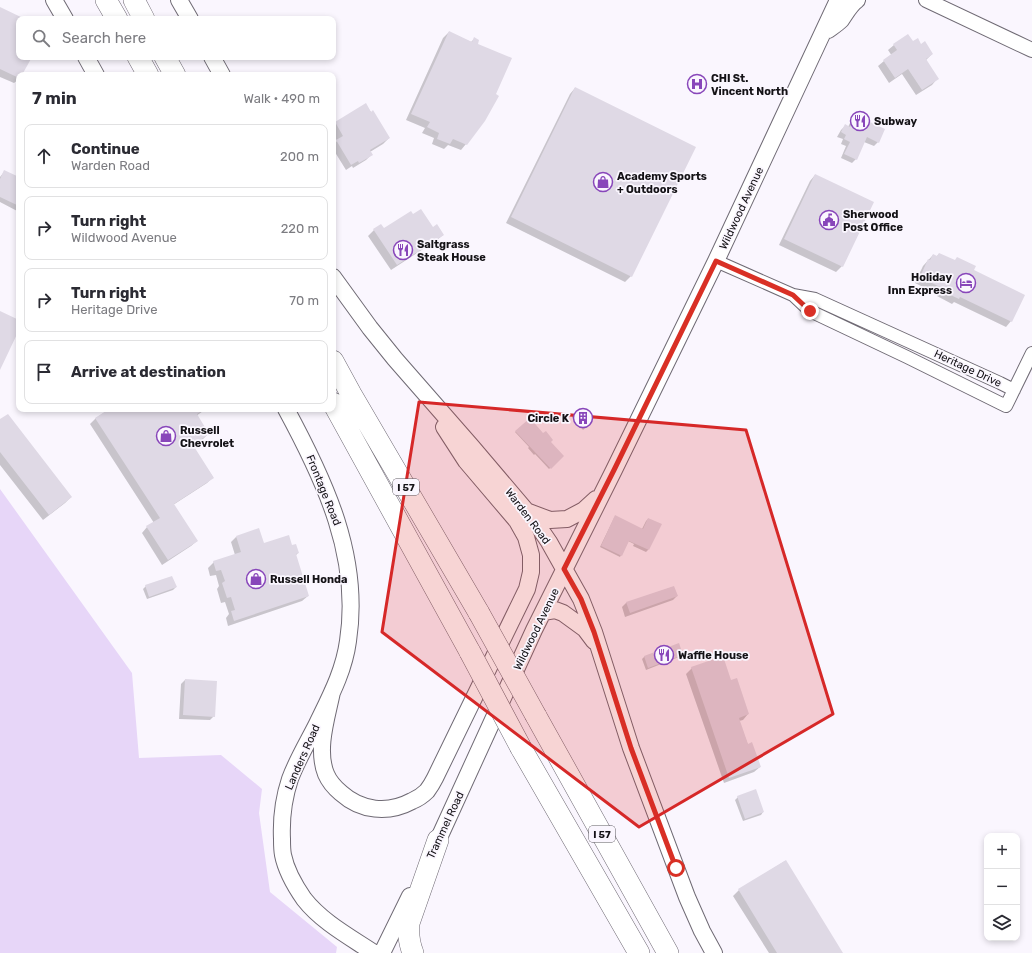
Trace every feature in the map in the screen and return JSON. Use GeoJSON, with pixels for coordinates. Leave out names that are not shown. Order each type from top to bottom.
{"type":"FeatureCollection","features":[{"type":"Feature","properties":{"kind":"highway"},"geometry":{"type":"LineString","coordinates":[[106,0],[115,16]]}},
{"type":"Feature","properties":{"kind":"highway"},"geometry":{"type":"LineString","coordinates":[[134,0],[142,16]]}},
{"type":"Feature","properties":{"kind":"highway"},"geometry":{"type":"LineString","coordinates":[[140,60],[146,72]]}},
{"type":"Feature","properties":{"kind":"highway"},"geometry":{"type":"LineString","coordinates":[[167,60],[173,72]]}},
{"type":"Feature","properties":{"kind":"highway","name":"I 57"},"geometry":{"type":"LineString","coordinates":[[336,366],[479,613],[668,953]]}},
{"type":"Feature","properties":{"kind":"highway","name":"I 57"},"geometry":{"type":"LineString","coordinates":[[336,409],[470,652],[521,748],[639,953]]}},
{"type":"Feature","properties":{"kind":"highway"},"geometry":{"type":"LineString","coordinates":[[413,953],[409,942],[409,922],[438,840]]}},
{"type":"Feature","properties":{"kind":"highway"},"geometry":{"type":"LineString","coordinates":[[598,883],[624,953]]}},
{"type":"Feature","properties":{"kind":"main road"},"geometry":{"type":"LineString","coordinates":[[54,0],[63,16]]}},
{"type":"Feature","properties":{"kind":"main road"},"geometry":{"type":"LineString","coordinates":[[180,0],[188,16]]}},
{"type":"Feature","properties":{"kind":"main road","name":"Wildwood Avenue"},"geometry":{"type":"LineString","coordinates":[[504,695],[564,569],[716,261],[838,0]]}},
{"type":"Feature","properties":{"kind":"main road"},"geometry":{"type":"LineString","coordinates":[[822,35],[840,20],[857,0]]}},
{"type":"Feature","properties":{"kind":"main road"},"geometry":{"type":"LineString","coordinates":[[88,60],[94,72]]}},
{"type":"Feature","properties":{"kind":"main road"},"geometry":{"type":"LineString","coordinates":[[214,60],[220,72]]}},
{"type":"Feature","properties":{"kind":"main road","name":"Warden Road"},"geometry":{"type":"LineString","coordinates":[[336,281],[370,328],[534,520],[581,599],[599,646],[634,755],[687,897],[702,931],[714,953]]}},
{"type":"Feature","properties":{"kind":"main road"},"geometry":{"type":"LineString","coordinates":[[332,692],[323,737],[322,754],[326,774],[335,788],[347,799],[361,806],[374,809],[389,809],[409,803],[427,791],[435,778],[527,589],[531,572],[531,555],[526,537],[517,521],[466,462],[411,377]]}},
{"type":"Feature","properties":{"kind":"main road","name":"Frontage Road"},"geometry":{"type":"LineString","coordinates":[[288,412],[311,456],[336,517],[349,573],[351,614],[348,642],[343,666],[332,692]]}},
{"type":"Feature","properties":{"kind":"main road"},"geometry":{"type":"LineString","coordinates":[[526,511],[550,520],[568,519],[584,510],[602,494]]}},
{"type":"Feature","properties":{"kind":"main road"},"geometry":{"type":"LineString","coordinates":[[543,612],[555,610],[563,613],[586,629],[599,646]]}},
{"type":"Feature","properties":{"kind":"main road","name":"Landers Road"},"geometry":{"type":"LineString","coordinates":[[332,692],[291,777],[285,795],[282,812],[282,854],[288,872],[304,898],[316,911],[329,923],[374,953]]}},
{"type":"Feature","properties":{"kind":"main road","name":"Trammel Road"},"geometry":{"type":"LineString","coordinates":[[382,953],[438,840],[504,695]]}},
{"type":"Feature","properties":{"kind":"street"},"geometry":{"type":"LineString","coordinates":[[926,0],[1032,50]]}},
{"type":"Feature","properties":{"kind":"street","name":"Heritage Drive"},"geometry":{"type":"LineString","coordinates":[[716,261],[793,295],[815,299],[1014,390],[1006,406],[810,311],[793,295]]}},
{"type":"Feature","properties":{"kind":"street"},"geometry":{"type":"LineString","coordinates":[[1014,390],[1032,353]]}},
{"type":"Feature","properties":{"kind":"highlighted area"},"geometry":{"type":"Polygon","coordinates":[[[419,402],[746,430],[833,714],[639,827],[382,632],[419,402]]]}},
{"type":"Feature","properties":{"kind":"shaded area"},"geometry":{"type":"Polygon","coordinates":[[[0,489],[132,673],[139,758],[221,755],[262,789],[259,813],[270,892],[337,947],[336,953],[0,953],[0,489]]]}},
{"type":"Feature","properties":{"kind":"building"},"geometry":{"type":"Polygon","coordinates":[[[0,7],[19,16],[16,16],[16,60],[30,60],[24,72],[16,72],[16,77],[0,69],[0,7]]]}},
{"type":"Feature","properties":{"kind":"building"},"geometry":{"type":"Polygon","coordinates":[[[449,31],[472,42],[474,37],[479,40],[478,44],[512,58],[496,94],[499,96],[485,121],[467,145],[453,139],[450,144],[437,139],[439,133],[427,127],[430,122],[411,114],[449,31]]]}},
{"type":"Feature","properties":{"kind":"building"},"geometry":{"type":"Polygon","coordinates":[[[908,34],[913,41],[918,38],[921,44],[925,41],[933,54],[926,59],[939,79],[922,90],[908,69],[895,78],[883,60],[897,50],[893,44],[908,34]]]}},
{"type":"Feature","properties":{"kind":"building","name":"Academy Sports + Outdoors"},"geometry":{"type":"Polygon","coordinates":[[[575,87],[696,147],[632,277],[511,217],[575,87]]]}},
{"type":"Feature","properties":{"kind":"building"},"geometry":{"type":"Polygon","coordinates":[[[366,103],[371,112],[373,110],[390,138],[370,150],[373,155],[359,163],[358,161],[351,165],[336,140],[343,136],[336,121],[366,103]]]}},
{"type":"Feature","properties":{"kind":"building"},"geometry":{"type":"Polygon","coordinates":[[[855,115],[885,129],[879,143],[867,137],[857,160],[844,154],[850,142],[844,139],[846,135],[841,132],[845,124],[850,127],[855,115]]]}},
{"type":"Feature","properties":{"kind":"building"},"geometry":{"type":"Polygon","coordinates":[[[4,170],[16,176],[16,205],[0,197],[0,179],[4,170]]]}},
{"type":"Feature","properties":{"kind":"building","name":"Sherwood Post Office"},"geometry":{"type":"Polygon","coordinates":[[[815,174],[874,202],[843,267],[784,239],[815,174]]]}},
{"type":"Feature","properties":{"kind":"building","name":"Saltgrass Steak House"},"geometry":{"type":"Polygon","coordinates":[[[421,209],[433,227],[437,224],[444,235],[397,265],[373,229],[381,224],[384,228],[411,211],[413,214],[421,209]]]}},
{"type":"Feature","properties":{"kind":"building","name":"Holiday Inn Express"},"geometry":{"type":"Polygon","coordinates":[[[939,253],[955,260],[957,257],[976,266],[974,270],[1025,295],[1012,322],[960,297],[959,299],[942,291],[942,288],[920,277],[928,259],[930,260],[933,254],[937,256],[939,253]]]}},
{"type":"Feature","properties":{"kind":"building"},"geometry":{"type":"Polygon","coordinates":[[[0,311],[16,319],[16,336],[0,370],[0,311]]]}},
{"type":"Feature","properties":{"kind":"building","name":"Circle K"},"geometry":{"type":"Polygon","coordinates":[[[580,408],[592,423],[587,428],[574,414],[580,408]]]}},
{"type":"Feature","properties":{"kind":"building"},"geometry":{"type":"Polygon","coordinates":[[[104,412],[200,412],[197,414],[209,434],[193,445],[214,478],[174,504],[198,541],[168,560],[146,526],[160,518],[95,418],[104,412]]]}},
{"type":"Feature","properties":{"kind":"building"},"geometry":{"type":"Polygon","coordinates":[[[8,414],[72,497],[49,515],[0,452],[0,419],[8,414]]]}},
{"type":"Feature","properties":{"kind":"building","name":"Circle K"},"geometry":{"type":"Polygon","coordinates":[[[530,418],[543,433],[546,431],[553,440],[551,442],[564,456],[551,469],[515,431],[530,418]]]}},
{"type":"Feature","properties":{"kind":"building"},"geometry":{"type":"Polygon","coordinates":[[[615,515],[643,529],[648,518],[662,524],[649,550],[629,541],[622,556],[601,546],[615,515]]]}},
{"type":"Feature","properties":{"kind":"building"},"geometry":{"type":"Polygon","coordinates":[[[259,528],[264,543],[289,535],[292,545],[296,544],[299,553],[296,554],[309,596],[234,621],[231,611],[235,610],[231,597],[227,598],[222,583],[225,581],[221,570],[216,571],[213,561],[241,552],[236,536],[259,528]]]}},
{"type":"Feature","properties":{"kind":"building"},"geometry":{"type":"Polygon","coordinates":[[[172,576],[177,587],[149,597],[145,585],[172,576]]]}},
{"type":"Feature","properties":{"kind":"building"},"geometry":{"type":"Polygon","coordinates":[[[674,586],[678,596],[630,613],[626,602],[674,586]]]}},
{"type":"Feature","properties":{"kind":"building","name":"Waffle House"},"geometry":{"type":"Polygon","coordinates":[[[679,643],[683,655],[648,668],[644,656],[679,643]]]}},
{"type":"Feature","properties":{"kind":"building"},"geometry":{"type":"Polygon","coordinates":[[[723,656],[731,680],[737,678],[749,714],[739,718],[748,744],[752,742],[761,767],[729,778],[691,667],[723,656]]]}},
{"type":"Feature","properties":{"kind":"building"},"geometry":{"type":"Polygon","coordinates":[[[185,679],[217,681],[215,717],[183,715],[185,679]]]}},
{"type":"Feature","properties":{"kind":"building"},"geometry":{"type":"Polygon","coordinates":[[[756,789],[764,812],[745,819],[737,796],[756,789]]]}},
{"type":"Feature","properties":{"kind":"building"},"geometry":{"type":"Polygon","coordinates":[[[786,860],[843,953],[777,953],[738,889],[786,860]]]}},
{"type":"Feature","properties":{"kind":"place","name":"CHI St. Vincent North"},"geometry":{"type":"Point","coordinates":[697,84]}},
{"type":"Feature","properties":{"kind":"place","name":"Subway"},"geometry":{"type":"Point","coordinates":[860,121]}},
{"type":"Feature","properties":{"kind":"place","name":"Academy Sports + Outdoors"},"geometry":{"type":"Point","coordinates":[603,182]}},
{"type":"Feature","properties":{"kind":"place","name":"Sherwood Post Office"},"geometry":{"type":"Point","coordinates":[829,220]}},
{"type":"Feature","properties":{"kind":"place","name":"Saltgrass Steak House"},"geometry":{"type":"Point","coordinates":[403,250]}},
{"type":"Feature","properties":{"kind":"place","name":"Holiday Inn Express"},"geometry":{"type":"Point","coordinates":[966,283]}},
{"type":"Feature","properties":{"kind":"place","name":"Circle K"},"geometry":{"type":"Point","coordinates":[583,418]}},
{"type":"Feature","properties":{"kind":"place","name":"Russell Chevrolet"},"geometry":{"type":"Point","coordinates":[166,436]}},
{"type":"Feature","properties":{"kind":"place","name":"Russell Honda"},"geometry":{"type":"Point","coordinates":[256,579]}},
{"type":"Feature","properties":{"kind":"place","name":"Waffle House"},"geometry":{"type":"Point","coordinates":[664,655]}},
{"type":"Feature","properties":{"kind":"route"},"geometry":{"type":"LineString","coordinates":[[676,868],[631,748],[594,632],[581,599],[564,569],[716,261],[793,295],[810,311]]}}]}
